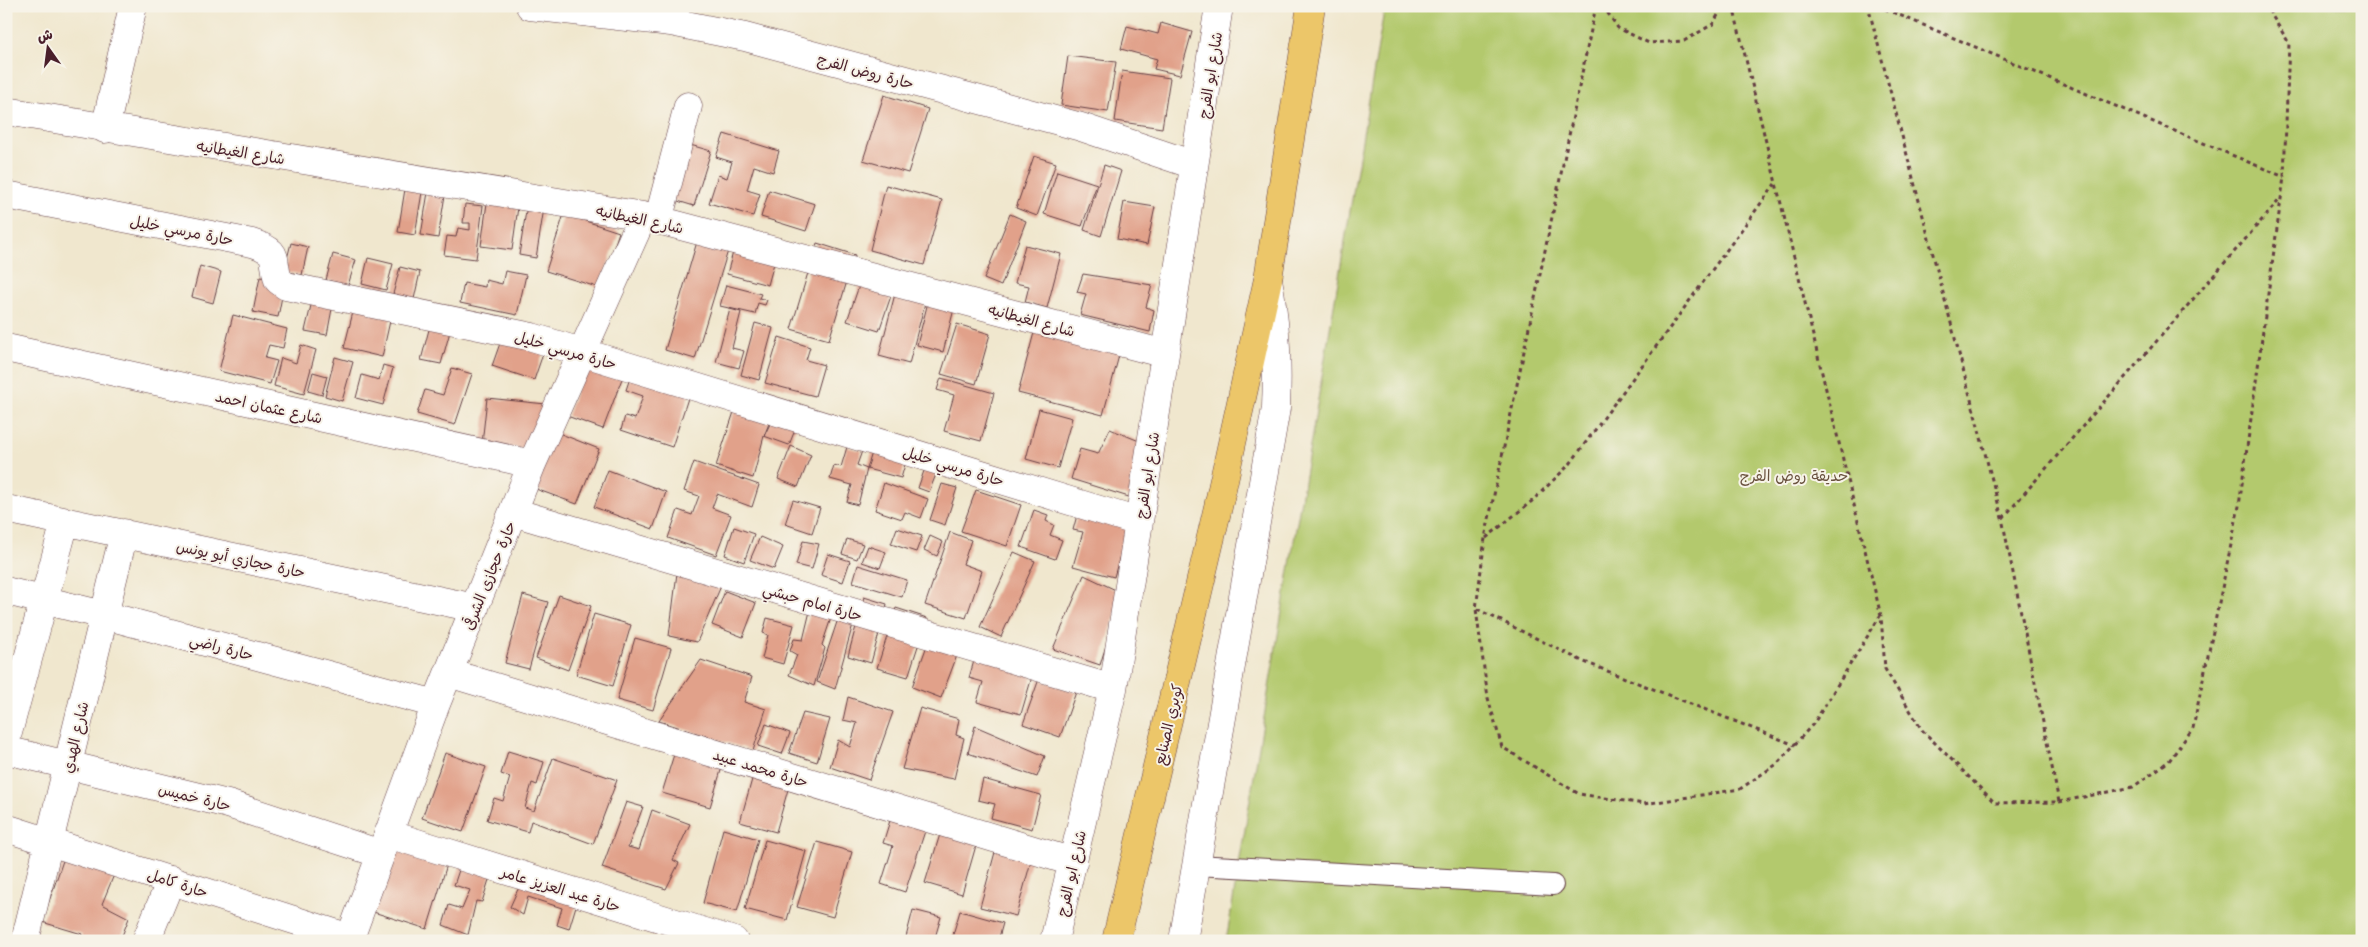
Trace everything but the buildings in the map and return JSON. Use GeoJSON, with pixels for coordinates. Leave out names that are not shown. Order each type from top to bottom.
{"type":"FeatureCollection","features":[{"type":"Feature","properties":{"kind":"main road"},"geometry":{"type":"LineString","coordinates":[[1268,279],[1310,6]]}},
{"type":"Feature","properties":{"kind":"main road","name":"كوبري الصنايع"},"geometry":{"type":"LineString","coordinates":[[1116,941],[1218,507],[1268,279]]}},
{"type":"Feature","properties":{"kind":"street"},"geometry":{"type":"LineString","coordinates":[[105,129],[133,6]]}},
{"type":"Feature","properties":{"kind":"street","name":"حارة روض الفرج"},"geometry":{"type":"LineString","coordinates":[[530,6],[673,14],[745,37],[1081,128],[1194,166]]}},
{"type":"Feature","properties":{"kind":"street","name":"شارع ابو الفرج"},"geometry":{"type":"LineString","coordinates":[[1054,941],[1113,690],[1165,354],[1181,265],[1194,166],[1219,6]]}},
{"type":"Feature","properties":{"kind":"street","name":"حارة حجازى الشرقى"},"geometry":{"type":"LineString","coordinates":[[349,940],[436,704],[532,464],[582,352],[650,218],[688,106]]}},
{"type":"Feature","properties":{"kind":"street","name":"شارع الغيطانيه"},"geometry":{"type":"LineString","coordinates":[[6,111],[105,129],[650,218],[1165,354]]}},
{"type":"Feature","properties":{"kind":"street","name":"حارة مرسي خليل"},"geometry":{"type":"LineString","coordinates":[[6,195],[252,243],[268,248],[273,255],[278,280],[286,286],[532,336],[1139,522]]}},
{"type":"Feature","properties":{"kind":"street"},"geometry":{"type":"LineString","coordinates":[[1183,941],[1276,408],[1278,365],[1276,322],[1268,279]]}},
{"type":"Feature","properties":{"kind":"street","name":"شارع عثمان احمد"},"geometry":{"type":"LineString","coordinates":[[6,348],[532,464]]}},
{"type":"Feature","properties":{"kind":"street","name":"حارة حجازي أبو يونس"},"geometry":{"type":"LineString","coordinates":[[6,509],[474,608]]}},
{"type":"Feature","properties":{"kind":"street","name":"حارة امام حبشي"},"geometry":{"type":"LineString","coordinates":[[513,512],[1113,690]]}},
{"type":"Feature","properties":{"kind":"street"},"geometry":{"type":"LineString","coordinates":[[6,740],[15,674],[44,600],[65,522]]}},
{"type":"Feature","properties":{"kind":"street","name":"شارع الهدي"},"geometry":{"type":"LineString","coordinates":[[25,941],[124,533]]}},
{"type":"Feature","properties":{"kind":"street","name":"حارة راضي"},"geometry":{"type":"LineString","coordinates":[[6,591],[104,614],[436,704]]}},
{"type":"Feature","properties":{"kind":"street","name":"حارة محمد عبيد"},"geometry":{"type":"LineString","coordinates":[[449,673],[1073,862]]}},
{"type":"Feature","properties":{"kind":"street","name":"حارة خميس"},"geometry":{"type":"LineString","coordinates":[[6,750],[384,844]]}},
{"type":"Feature","properties":{"kind":"street","name":"حارة كامل"},"geometry":{"type":"LineString","coordinates":[[6,828],[171,880],[349,940]]}},
{"type":"Feature","properties":{"kind":"street","name":"حارة عبد العزيز عامر"},"geometry":{"type":"LineString","coordinates":[[384,844],[734,941]]}},
{"type":"Feature","properties":{"kind":"street"},"geometry":{"type":"LineString","coordinates":[[146,941],[171,880]]}},
{"type":"Feature","properties":{"kind":"lane"},"geometry":{"type":"LineString","coordinates":[[1196,865],[1553,885]]}},
{"type":"Feature","properties":{"kind":"path"},"geometry":{"type":"LineString","coordinates":[[1596,6],[1485,538],[1476,609],[1488,698],[1502,747],[1579,794],[1644,804],[1740,789],[1777,764],[1814,723],[1881,616]]}},
{"type":"Feature","properties":{"kind":"path"},"geometry":{"type":"LineString","coordinates":[[1604,6],[1618,28],[1649,43],[1684,42],[1713,24],[1723,6]]}},
{"type":"Feature","properties":{"kind":"path"},"geometry":{"type":"LineString","coordinates":[[1732,6],[1881,616],[1885,669],[1922,730],[1995,803],[2059,802],[2133,787],[2170,761],[2193,728],[2239,506],[2282,197],[2289,43],[2266,6]]}},
{"type":"Feature","properties":{"kind":"path"},"geometry":{"type":"LineString","coordinates":[[1868,6],[2002,518],[2059,802]]}},
{"type":"Feature","properties":{"kind":"path"},"geometry":{"type":"LineString","coordinates":[[1878,6],[2284,176]]}},
{"type":"Feature","properties":{"kind":"path"},"geometry":{"type":"LineString","coordinates":[[1485,538],[1532,501],[1570,464],[1775,183]]}},
{"type":"Feature","properties":{"kind":"path"},"geometry":{"type":"LineString","coordinates":[[2002,518],[2282,197]]}},
{"type":"Feature","properties":{"kind":"path"},"geometry":{"type":"LineString","coordinates":[[1476,609],[1582,660],[1795,745]]}},
{"type":"Feature","properties":{"kind":"green space","name":"حديقة روض الفرج"},"geometry":{"type":"Polygon","coordinates":[[[1393,6],[2362,6],[2362,934],[2238,941],[1226,941],[1384,11],[1393,6]]]}}]}
